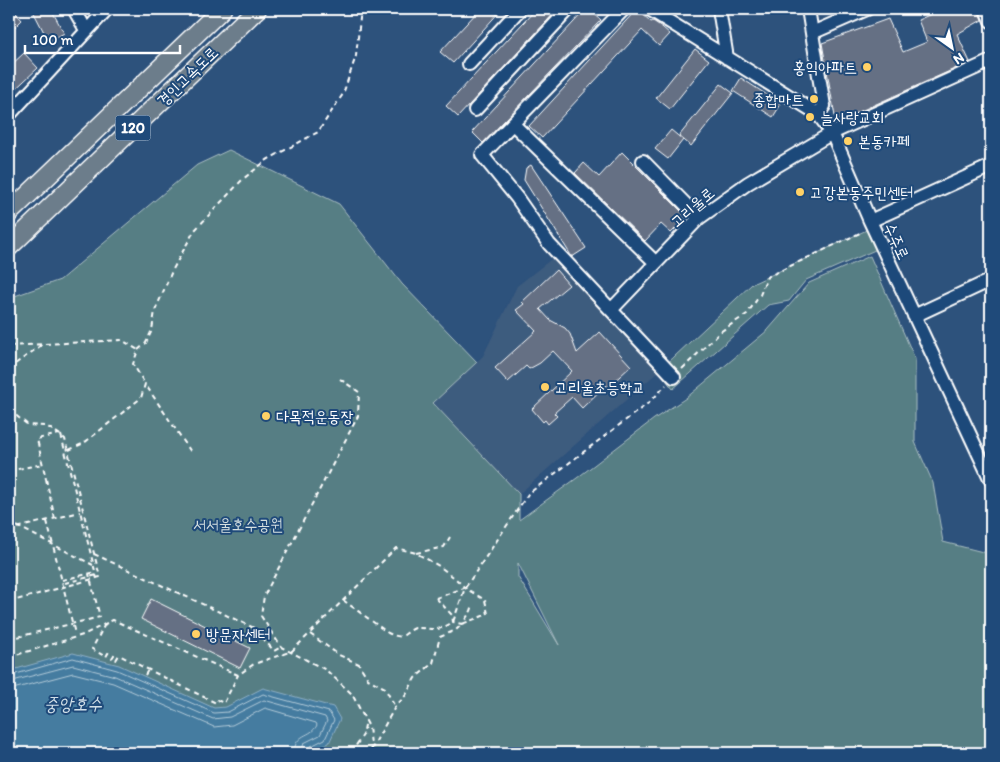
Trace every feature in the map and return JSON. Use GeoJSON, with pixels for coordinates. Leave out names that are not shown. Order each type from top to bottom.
{"type":"FeatureCollection","features":[{"type":"Feature","properties":{"kind":"highway","name":"경인고속도로"},"geometry":{"type":"LineString","coordinates":[[9,214],[222,9]]}},
{"type":"Feature","properties":{"kind":"highway","name":"경인고속도로"},"geometry":{"type":"LineString","coordinates":[[9,248],[257,9]]}},
{"type":"Feature","properties":{"kind":"street"},"geometry":{"type":"LineString","coordinates":[[74,9],[86,30]]}},
{"type":"Feature","properties":{"kind":"street"},"geometry":{"type":"LineString","coordinates":[[9,115],[107,9]]}},
{"type":"Feature","properties":{"kind":"street"},"geometry":{"type":"LineString","coordinates":[[469,64],[520,9]]}},
{"type":"Feature","properties":{"kind":"street"},"geometry":{"type":"LineString","coordinates":[[475,110],[569,9]]}},
{"type":"Feature","properties":{"kind":"street"},"geometry":{"type":"LineString","coordinates":[[624,9],[482,155],[517,198],[550,244],[674,377]]}},
{"type":"Feature","properties":{"kind":"street","name":"수주로"},"geometry":{"type":"LineString","coordinates":[[649,9],[818,114],[832,133],[871,224],[991,480]]}},
{"type":"Feature","properties":{"kind":"street"},"geometry":{"type":"LineString","coordinates":[[719,9],[727,58]]}},
{"type":"Feature","properties":{"kind":"street"},"geometry":{"type":"LineString","coordinates":[[808,9],[824,106],[818,114]]}},
{"type":"Feature","properties":{"kind":"street"},"geometry":{"type":"LineString","coordinates":[[812,33],[867,9]]}},
{"type":"Feature","properties":{"kind":"street"},"geometry":{"type":"LineString","coordinates":[[986,9],[991,21]]}},
{"type":"Feature","properties":{"kind":"street","name":"고리울로"},"geometry":{"type":"LineString","coordinates":[[611,310],[699,218],[748,183],[832,133],[991,61]]}},
{"type":"Feature","properties":{"kind":"street"},"geometry":{"type":"LineString","coordinates":[[513,124],[656,263]]}},
{"type":"Feature","properties":{"kind":"street"},"geometry":{"type":"LineString","coordinates":[[643,161],[699,218]]}},
{"type":"Feature","properties":{"kind":"street"},"geometry":{"type":"LineString","coordinates":[[871,224],[991,166]]}},
{"type":"Feature","properties":{"kind":"street"},"geometry":{"type":"LineString","coordinates":[[914,316],[991,280]]}},
{"type":"Feature","properties":{"kind":"path"},"geometry":{"type":"LineString","coordinates":[[191,452],[133,364],[138,350],[146,343],[172,271],[194,231],[243,179],[267,160],[318,132],[343,94],[356,56],[361,9]]}},
{"type":"Feature","properties":{"kind":"path"},"geometry":{"type":"LineString","coordinates":[[343,600],[388,633],[395,636],[404,636],[415,628],[432,630],[444,628],[453,622],[465,588],[528,494],[651,401],[720,332],[747,314],[760,295],[767,277],[871,224]]}},
{"type":"Feature","properties":{"kind":"path"},"geometry":{"type":"LineString","coordinates":[[9,346],[122,340],[138,350]]}},
{"type":"Feature","properties":{"kind":"path"},"geometry":{"type":"LineString","coordinates":[[9,370],[43,344]]}},
{"type":"Feature","properties":{"kind":"path"},"geometry":{"type":"LineString","coordinates":[[340,379],[359,392],[358,416],[264,596],[262,616],[281,646],[326,670],[352,694],[369,727],[372,753]]}},
{"type":"Feature","properties":{"kind":"path"},"geometry":{"type":"LineString","coordinates":[[68,450],[84,443],[141,398],[145,384]]}},
{"type":"Feature","properties":{"kind":"path"},"geometry":{"type":"LineString","coordinates":[[9,410],[28,424],[46,426],[65,439],[100,578],[96,577],[64,588],[9,602]]}},
{"type":"Feature","properties":{"kind":"path"},"geometry":{"type":"LineString","coordinates":[[19,528],[55,519],[36,439],[60,434]]}},
{"type":"Feature","properties":{"kind":"path"},"geometry":{"type":"LineString","coordinates":[[60,434],[96,577]]}},
{"type":"Feature","properties":{"kind":"path"},"geometry":{"type":"LineString","coordinates":[[9,472],[42,464]]}},
{"type":"Feature","properties":{"kind":"path"},"geometry":{"type":"LineString","coordinates":[[9,530],[80,512]]}},
{"type":"Feature","properties":{"kind":"path"},"geometry":{"type":"LineString","coordinates":[[47,520],[75,634]]}},
{"type":"Feature","properties":{"kind":"path"},"geometry":{"type":"LineString","coordinates":[[9,522],[93,565],[99,572]]}},
{"type":"Feature","properties":{"kind":"path"},"geometry":{"type":"LineString","coordinates":[[416,553],[444,547],[450,537]]}},
{"type":"Feature","properties":{"kind":"path"},"geometry":{"type":"LineString","coordinates":[[105,624],[92,650],[106,656],[108,653],[114,655],[112,658],[116,660],[119,655],[216,703],[217,700],[224,703],[238,674],[254,664],[292,651],[396,548],[416,553],[439,566],[465,588],[485,600],[488,614],[462,624],[453,622]]}},
{"type":"Feature","properties":{"kind":"path"},"geometry":{"type":"LineString","coordinates":[[94,554],[254,628],[274,651],[281,646]]}},
{"type":"Feature","properties":{"kind":"path"},"geometry":{"type":"LineString","coordinates":[[62,580],[99,572]]}},
{"type":"Feature","properties":{"kind":"path"},"geometry":{"type":"LineString","coordinates":[[9,639],[100,617],[90,574]]}},
{"type":"Feature","properties":{"kind":"path"},"geometry":{"type":"LineString","coordinates":[[65,583],[91,579]]}},
{"type":"Feature","properties":{"kind":"path"},"geometry":{"type":"LineString","coordinates":[[453,622],[452,615],[436,598],[465,588]]}},
{"type":"Feature","properties":{"kind":"path"},"geometry":{"type":"LineString","coordinates":[[371,750],[395,706],[406,695],[415,678],[433,662],[440,637],[456,630],[471,611],[473,605]]}},
{"type":"Feature","properties":{"kind":"path"},"geometry":{"type":"LineString","coordinates":[[9,657],[76,637],[114,620],[238,674]]}},
{"type":"Feature","properties":{"kind":"path"},"geometry":{"type":"LineString","coordinates":[[310,634],[339,656],[359,664],[368,678],[385,688],[395,706]]}},
{"type":"Feature","properties":{"kind":"path"},"geometry":{"type":"LineString","coordinates":[[145,675],[148,670]]}},
{"type":"Feature","properties":{"kind":"path"},"geometry":{"type":"LineString","coordinates":[[351,753],[363,735],[366,720]]}},
{"type":"Feature","properties":{"kind":"shaded area","name":"고리울초등학교"},"geometry":{"type":"Polygon","coordinates":[[[554,257],[659,371],[519,494],[432,403],[483,356],[517,286],[554,257]]]}},
{"type":"Feature","properties":{"kind":"green space","name":"서서울호수공원"},"geometry":{"type":"Polygon","coordinates":[[[229,150],[339,204],[402,284],[477,362],[433,403],[519,494],[519,520],[654,419],[686,398],[768,330],[809,283],[870,256],[915,359],[915,442],[933,483],[943,542],[991,554],[991,753],[9,753],[9,298],[60,280],[197,165],[229,150]],[[518,563],[518,577],[559,645],[518,563]]]}},
{"type":"Feature","properties":{"kind":"green space"},"geometry":{"type":"Polygon","coordinates":[[[873,227],[882,247],[806,280],[789,301],[768,305],[673,389],[659,371],[752,284],[873,227]]]}},
{"type":"Feature","properties":{"kind":"water","name":"중앙호수"},"geometry":{"type":"Polygon","coordinates":[[[73,653],[119,665],[214,708],[226,707],[263,688],[333,707],[340,719],[329,743],[308,753],[9,753],[9,671],[73,653]]]}},
{"type":"Feature","properties":{"kind":"building"},"geometry":{"type":"Polygon","coordinates":[[[9,9],[12,9],[22,20],[9,33],[9,9]]]}},
{"type":"Feature","properties":{"kind":"building"},"geometry":{"type":"Polygon","coordinates":[[[32,9],[51,9],[64,33],[49,42],[32,9]]]}},
{"type":"Feature","properties":{"kind":"building"},"geometry":{"type":"Polygon","coordinates":[[[480,9],[502,9],[453,63],[440,52],[480,9]]]}},
{"type":"Feature","properties":{"kind":"building"},"geometry":{"type":"Polygon","coordinates":[[[536,9],[558,9],[458,117],[446,106],[536,9]]]}},
{"type":"Feature","properties":{"kind":"building"},"geometry":{"type":"Polygon","coordinates":[[[586,9],[589,9],[601,20],[483,143],[472,132],[586,9]]]}},
{"type":"Feature","properties":{"kind":"building"},"geometry":{"type":"Polygon","coordinates":[[[637,9],[651,22],[653,21],[670,34],[659,46],[642,30],[542,138],[529,126],[637,9]]]}},
{"type":"Feature","properties":{"kind":"building","name":"홍익아파트"},"geometry":{"type":"Polygon","coordinates":[[[942,9],[978,9],[982,20],[957,34],[970,62],[836,122],[822,43],[888,19],[903,52],[927,42],[918,20],[942,9]]]}},
{"type":"Feature","properties":{"kind":"building"},"geometry":{"type":"Polygon","coordinates":[[[695,49],[709,60],[670,109],[656,98],[695,49]]]}},
{"type":"Feature","properties":{"kind":"building"},"geometry":{"type":"Polygon","coordinates":[[[24,53],[38,68],[9,95],[9,67],[24,53]]]}},
{"type":"Feature","properties":{"kind":"building"},"geometry":{"type":"Polygon","coordinates":[[[741,78],[781,104],[773,117],[733,91],[741,78]]]}},
{"type":"Feature","properties":{"kind":"building"},"geometry":{"type":"Polygon","coordinates":[[[721,84],[733,93],[691,146],[679,136],[721,84]]]}},
{"type":"Feature","properties":{"kind":"building"},"geometry":{"type":"Polygon","coordinates":[[[671,130],[683,140],[668,159],[655,149],[671,130]]]}},
{"type":"Feature","properties":{"kind":"building"},"geometry":{"type":"Polygon","coordinates":[[[622,152],[687,217],[671,233],[661,224],[645,241],[575,173],[584,163],[599,177],[622,152]]]}},
{"type":"Feature","properties":{"kind":"building"},"geometry":{"type":"Polygon","coordinates":[[[531,165],[586,248],[572,257],[524,180],[526,168],[531,165]]]}},
{"type":"Feature","properties":{"kind":"building"},"geometry":{"type":"Polygon","coordinates":[[[556,270],[569,285],[540,309],[550,320],[565,328],[570,334],[577,353],[600,332],[631,366],[608,387],[606,385],[582,408],[572,397],[554,413],[557,416],[548,424],[545,420],[543,422],[532,409],[572,371],[553,351],[540,363],[529,369],[526,366],[508,382],[495,368],[536,331],[516,310],[556,270]]]}},
{"type":"Feature","properties":{"kind":"building","name":"방문자센터"},"geometry":{"type":"Polygon","coordinates":[[[151,599],[250,648],[240,668],[141,619],[151,599]]]}},
{"type":"Feature","properties":{"kind":"place","name":"홍익아파트"},"geometry":{"type":"Point","coordinates":[867,67]}},
{"type":"Feature","properties":{"kind":"place","name":"종합마트"},"geometry":{"type":"Point","coordinates":[814,99]}},
{"type":"Feature","properties":{"kind":"place","name":"늘사랑교회"},"geometry":{"type":"Point","coordinates":[810,117]}},
{"type":"Feature","properties":{"kind":"place","name":"본동카페"},"geometry":{"type":"Point","coordinates":[848,141]}},
{"type":"Feature","properties":{"kind":"place","name":"고강본동주민센터"},"geometry":{"type":"Point","coordinates":[800,192]}},
{"type":"Feature","properties":{"kind":"place","name":"고리울초등학교"},"geometry":{"type":"Point","coordinates":[545,387]}},
{"type":"Feature","properties":{"kind":"place","name":"다목적운동장"},"geometry":{"type":"Point","coordinates":[266,416]}},
{"type":"Feature","properties":{"kind":"place","name":"방문자센터"},"geometry":{"type":"Point","coordinates":[196,634]}}]}
